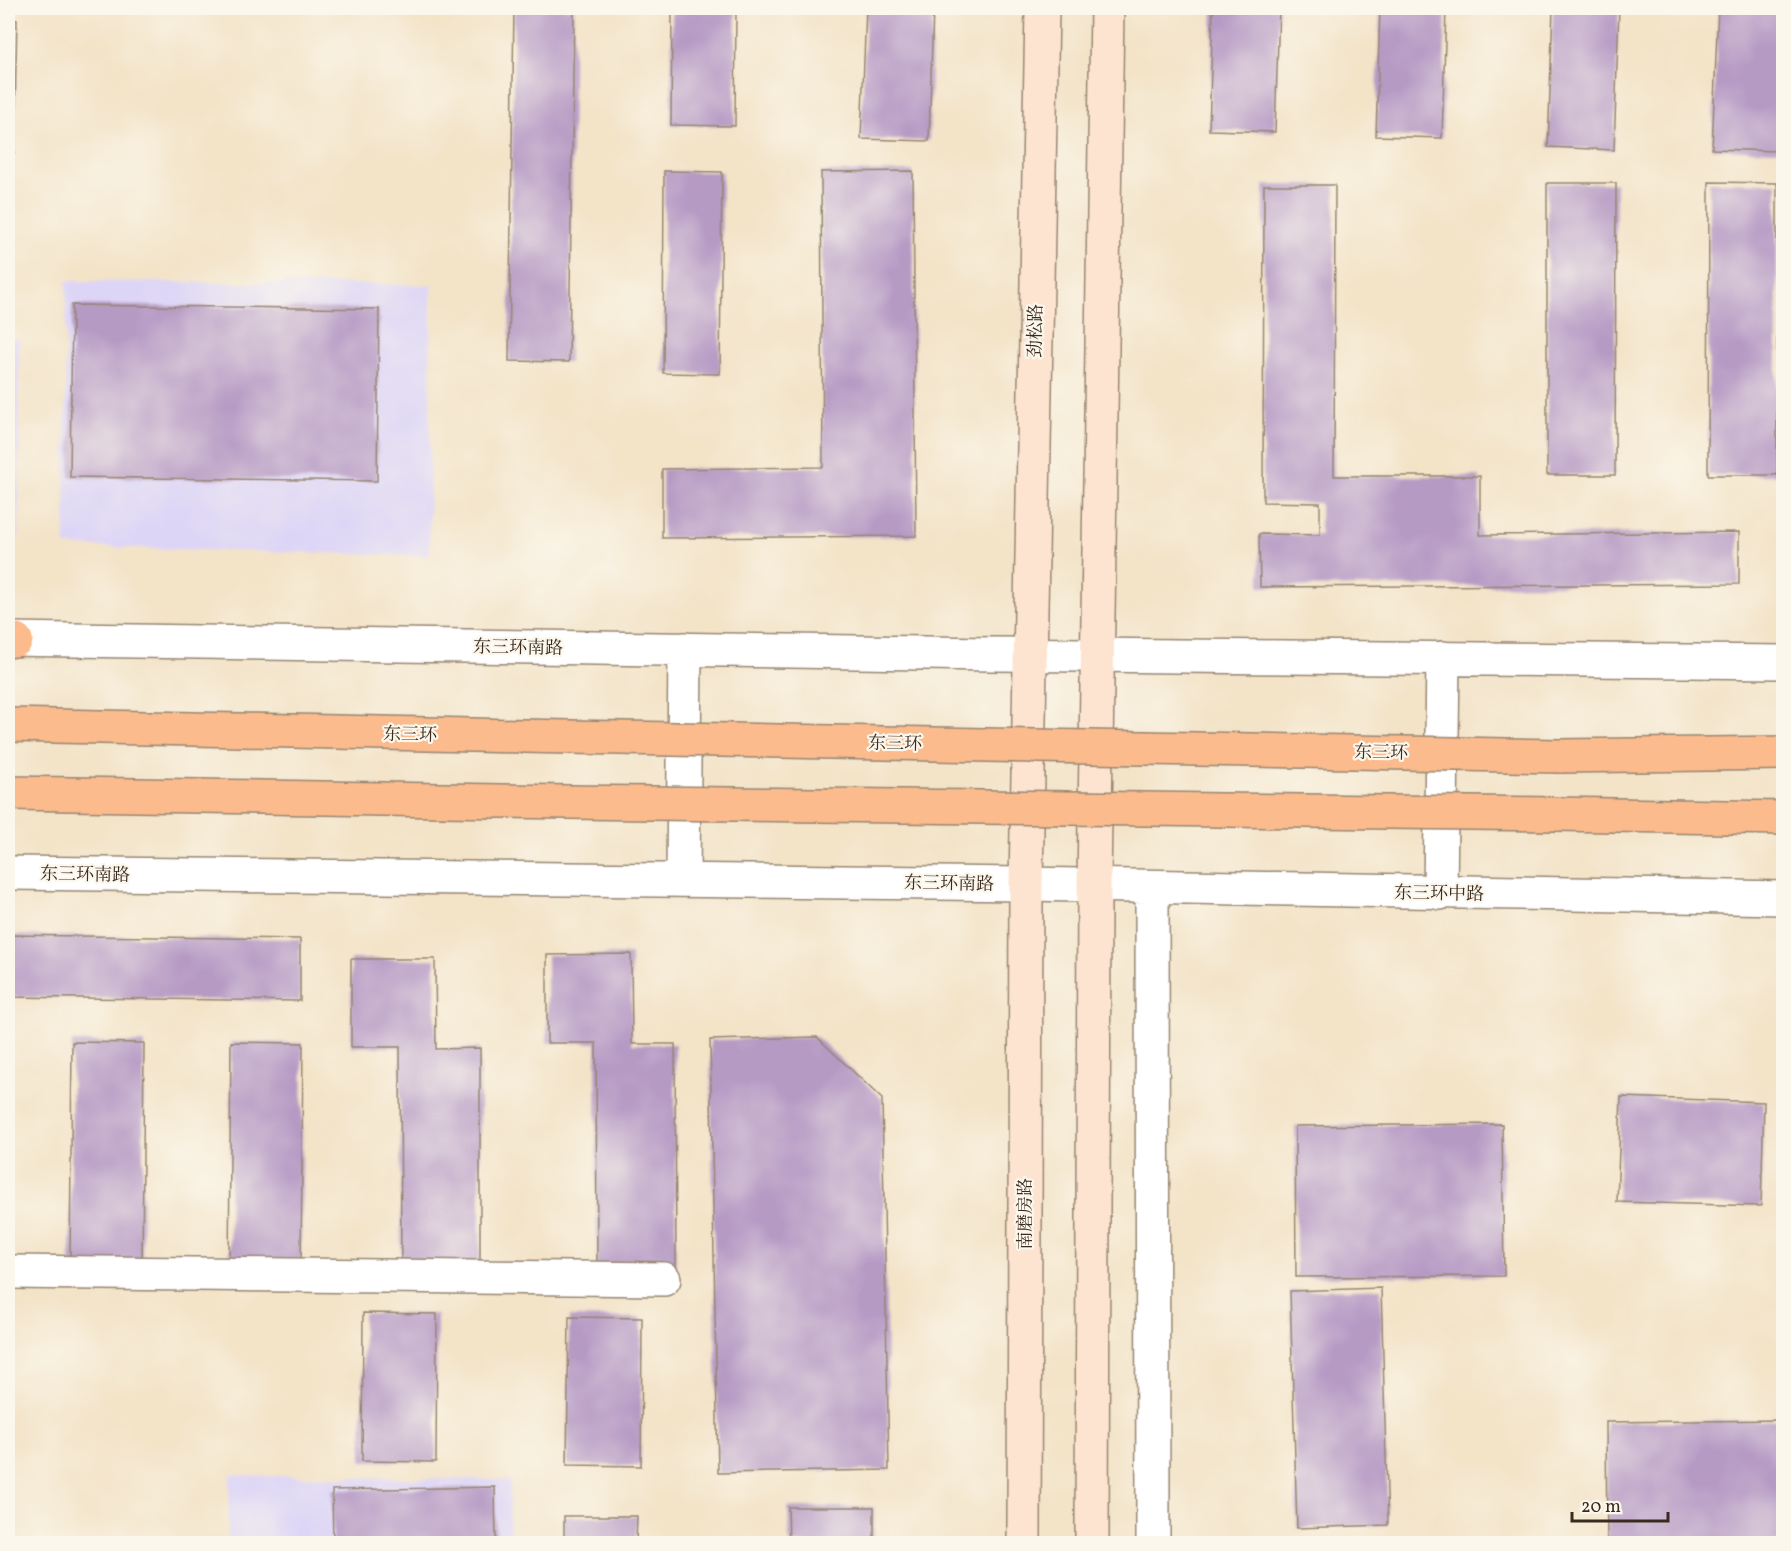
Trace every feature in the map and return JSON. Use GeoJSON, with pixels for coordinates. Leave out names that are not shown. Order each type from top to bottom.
{"type":"FeatureCollection","features":[{"type":"Feature","properties":{"kind":"highway","name":"东三环"},"geometry":{"type":"LineString","coordinates":[[8,725],[1560,756],[1784,753]]}},
{"type":"Feature","properties":{"kind":"highway"},"geometry":{"type":"LineString","coordinates":[[8,793],[1784,818]]}},
{"type":"Feature","properties":{"kind":"main road","name":"劲松路"},"geometry":{"type":"LineString","coordinates":[[1026,884],[1028,654],[1042,8]]}},
{"type":"Feature","properties":{"kind":"main road"},"geometry":{"type":"LineString","coordinates":[[1092,1544],[1094,886],[1107,8]]}},
{"type":"Feature","properties":{"kind":"main road","name":"南磨房路"},"geometry":{"type":"LineString","coordinates":[[1024,1544],[1026,884]]}},
{"type":"Feature","properties":{"kind":"street","name":"东三环南路"},"geometry":{"type":"LineString","coordinates":[[10,640],[1098,654]]}},
{"type":"Feature","properties":{"kind":"street"},"geometry":{"type":"LineString","coordinates":[[683,880],[685,650]]}},
{"type":"Feature","properties":{"kind":"street"},"geometry":{"type":"LineString","coordinates":[[1098,654],[1784,662]]}},
{"type":"Feature","properties":{"kind":"street"},"geometry":{"type":"LineString","coordinates":[[1440,893],[1443,658]]}},
{"type":"Feature","properties":{"kind":"street","name":"东三环南路"},"geometry":{"type":"LineString","coordinates":[[8,873],[1094,886]]}},
{"type":"Feature","properties":{"kind":"street","name":"东三环中路"},"geometry":{"type":"LineString","coordinates":[[1094,886],[1784,898]]}},
{"type":"Feature","properties":{"kind":"street"},"geometry":{"type":"LineString","coordinates":[[1152,887],[1153,1544]]}},
{"type":"Feature","properties":{"kind":"street"},"geometry":{"type":"LineString","coordinates":[[8,1272],[664,1279]]}},
{"type":"Feature","properties":{"kind":"shaded area"},"geometry":{"type":"Polygon","coordinates":[[[66,281],[431,285],[429,556],[65,546],[66,281]]]}},
{"type":"Feature","properties":{"kind":"shaded area"},"geometry":{"type":"Polygon","coordinates":[[[8,339],[19,339],[19,537],[8,537],[8,339]]]}},
{"type":"Feature","properties":{"kind":"shaded area"},"geometry":{"type":"Polygon","coordinates":[[[230,1475],[510,1480],[509,1543],[228,1544],[230,1475]]]}},
{"type":"Feature","properties":{"kind":"building"},"geometry":{"type":"Polygon","coordinates":[[[514,8],[574,8],[569,362],[509,361],[514,8]]]}},
{"type":"Feature","properties":{"kind":"building"},"geometry":{"type":"Polygon","coordinates":[[[672,8],[736,8],[735,126],[671,125],[672,8]]]}},
{"type":"Feature","properties":{"kind":"building"},"geometry":{"type":"Polygon","coordinates":[[[866,8],[933,8],[929,141],[861,139],[866,8]]]}},
{"type":"Feature","properties":{"kind":"building"},"geometry":{"type":"Polygon","coordinates":[[[1213,8],[1279,8],[1275,132],[1209,130],[1213,8]]]}},
{"type":"Feature","properties":{"kind":"building"},"geometry":{"type":"Polygon","coordinates":[[[1380,8],[1446,8],[1442,138],[1376,136],[1380,8]]]}},
{"type":"Feature","properties":{"kind":"building"},"geometry":{"type":"Polygon","coordinates":[[[1553,8],[1619,8],[1614,150],[1548,147],[1553,8]]]}},
{"type":"Feature","properties":{"kind":"building"},"geometry":{"type":"Polygon","coordinates":[[[1718,8],[1784,8],[1778,151],[1712,149],[1718,8]]]}},
{"type":"Feature","properties":{"kind":"building"},"geometry":{"type":"Polygon","coordinates":[[[8,19],[17,20],[14,153],[8,153],[8,19]]]}},
{"type":"Feature","properties":{"kind":"building"},"geometry":{"type":"Polygon","coordinates":[[[664,171],[722,172],[720,374],[663,373],[664,171]]]}},
{"type":"Feature","properties":{"kind":"building"},"geometry":{"type":"Polygon","coordinates":[[[913,171],[916,536],[662,538],[662,469],[823,467],[821,172],[913,171]]]}},
{"type":"Feature","properties":{"kind":"building"},"geometry":{"type":"Polygon","coordinates":[[[1709,182],[1777,183],[1777,475],[1708,475],[1709,182]]]}},
{"type":"Feature","properties":{"kind":"building"},"geometry":{"type":"Polygon","coordinates":[[[1547,183],[1616,183],[1615,475],[1547,475],[1547,183]]]}},
{"type":"Feature","properties":{"kind":"building"},"geometry":{"type":"Polygon","coordinates":[[[1264,185],[1335,185],[1334,476],[1480,476],[1480,535],[1739,532],[1739,584],[1260,587],[1259,534],[1320,535],[1320,503],[1263,502],[1264,185]]]}},
{"type":"Feature","properties":{"kind":"building"},"geometry":{"type":"Polygon","coordinates":[[[72,305],[379,309],[377,481],[70,477],[72,305]]]}},
{"type":"Feature","properties":{"kind":"building"},"geometry":{"type":"Polygon","coordinates":[[[8,935],[300,939],[300,1001],[8,997],[8,935]]]}},
{"type":"Feature","properties":{"kind":"building"},"geometry":{"type":"Polygon","coordinates":[[[631,954],[632,1044],[675,1044],[676,1270],[597,1271],[596,1043],[547,1043],[547,955],[631,954]]]}},
{"type":"Feature","properties":{"kind":"building"},"geometry":{"type":"Polygon","coordinates":[[[351,959],[435,959],[436,1049],[480,1048],[480,1275],[401,1275],[400,1047],[351,1047],[351,959]]]}},
{"type":"Feature","properties":{"kind":"building"},"geometry":{"type":"Polygon","coordinates":[[[817,1037],[882,1099],[889,1470],[718,1473],[710,1040],[817,1037]]]}},
{"type":"Feature","properties":{"kind":"building"},"geometry":{"type":"Polygon","coordinates":[[[72,1042],[144,1043],[142,1267],[70,1267],[72,1042]]]}},
{"type":"Feature","properties":{"kind":"building"},"geometry":{"type":"Polygon","coordinates":[[[231,1042],[303,1043],[301,1268],[229,1267],[231,1042]]]}},
{"type":"Feature","properties":{"kind":"building"},"geometry":{"type":"Polygon","coordinates":[[[1621,1097],[1764,1102],[1761,1206],[1617,1202],[1621,1097]]]}},
{"type":"Feature","properties":{"kind":"building"},"geometry":{"type":"Polygon","coordinates":[[[1502,1124],[1504,1276],[1296,1277],[1295,1126],[1502,1124]]]}},
{"type":"Feature","properties":{"kind":"building"},"geometry":{"type":"Polygon","coordinates":[[[1381,1288],[1388,1525],[1297,1528],[1290,1291],[1381,1288]]]}},
{"type":"Feature","properties":{"kind":"building"},"geometry":{"type":"Polygon","coordinates":[[[363,1313],[437,1314],[436,1462],[362,1461],[363,1313]]]}},
{"type":"Feature","properties":{"kind":"building"},"geometry":{"type":"Polygon","coordinates":[[[569,1317],[642,1318],[641,1466],[567,1465],[569,1317]]]}},
{"type":"Feature","properties":{"kind":"building"},"geometry":{"type":"Polygon","coordinates":[[[1784,1420],[1784,1543],[1607,1544],[1606,1422],[1784,1420]]]}},
{"type":"Feature","properties":{"kind":"building"},"geometry":{"type":"Polygon","coordinates":[[[495,1487],[496,1544],[333,1544],[332,1490],[495,1487]]]}},
{"type":"Feature","properties":{"kind":"building"},"geometry":{"type":"Polygon","coordinates":[[[788,1507],[874,1507],[874,1544],[789,1544],[788,1507]]]}},
{"type":"Feature","properties":{"kind":"building"},"geometry":{"type":"Polygon","coordinates":[[[564,1516],[637,1516],[636,1544],[564,1544],[564,1516]]]}}]}
